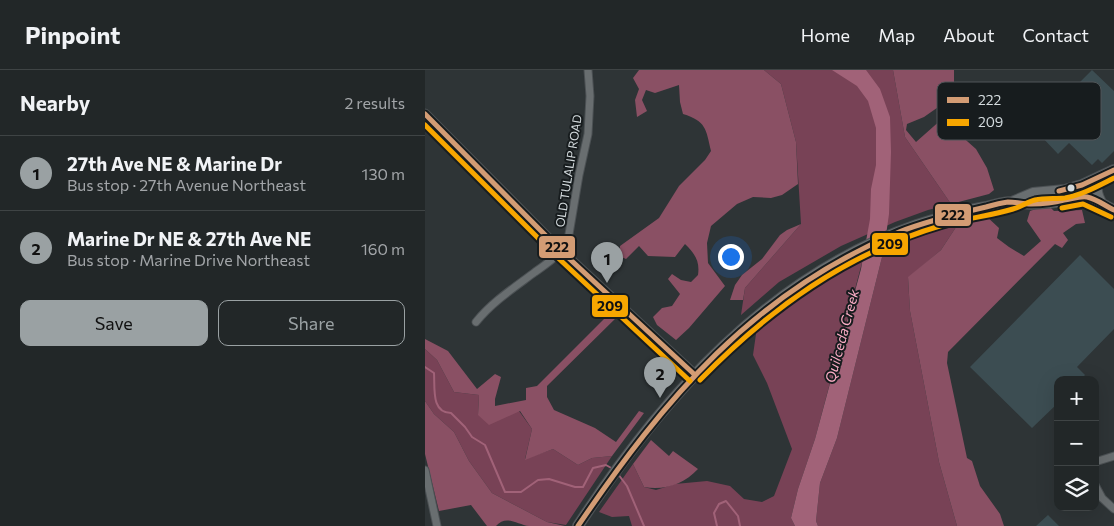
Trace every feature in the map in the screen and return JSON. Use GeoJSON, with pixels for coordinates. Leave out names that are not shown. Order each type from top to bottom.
{"type":"FeatureCollection","features":[{"type":"Feature","properties":{"kind":"main road"},"geometry":{"type":"LineString","coordinates":[[1011,202],[1033,193],[1069,189],[1091,182],[1114,170]]}},
{"type":"Feature","properties":{"kind":"main road"},"geometry":{"type":"LineString","coordinates":[[1102,204],[1098,198],[1097,183],[1103,175]]}},
{"type":"Feature","properties":{"kind":"main road"},"geometry":{"type":"LineString","coordinates":[[578,526],[636,443],[719,350],[780,298],[841,258],[871,243],[939,218],[1011,202],[1043,203],[1084,196],[1114,210]]}},
{"type":"Feature","properties":{"kind":"street","name":"OLD TULALIP ROAD"},"geometry":{"type":"LineString","coordinates":[[476,322],[484,312],[553,259],[566,246],[588,134],[590,96],[588,70]]}},
{"type":"Feature","properties":{"kind":"street"},"geometry":{"type":"LineString","coordinates":[[425,114],[561,250],[695,375]]}},
{"type":"Feature","properties":{"kind":"street"},"geometry":{"type":"LineString","coordinates":[[1099,461],[1114,456]]}},
{"type":"Feature","properties":{"kind":"street"},"geometry":{"type":"LineString","coordinates":[[425,470],[437,526]]}},
{"type":"Feature","properties":{"kind":"street"},"geometry":{"type":"LineString","coordinates":[[1099,492],[1102,498],[1113,505]]}},
{"type":"Feature","properties":{"kind":"shaded area"},"geometry":{"type":"Polygon","coordinates":[[[639,70],[764,70],[781,84],[796,142],[798,184],[782,195],[771,198],[753,197],[737,204],[711,226],[707,243],[708,263],[725,286],[689,328],[676,340],[657,325],[653,317],[662,308],[672,306],[680,294],[668,279],[672,274],[681,280],[691,282],[698,275],[698,266],[694,255],[685,244],[675,257],[648,256],[639,246],[626,259],[619,256],[620,246],[659,218],[679,186],[705,160],[711,151],[706,131],[701,123],[683,114],[679,85],[655,93],[646,90],[642,100],[647,111],[637,117],[635,100],[639,89],[633,78],[639,70]]]}},
{"type":"Feature","properties":{"kind":"shaded area"},"geometry":{"type":"Polygon","coordinates":[[[764,70],[893,70],[905,137],[951,204],[895,222],[841,246],[779,282],[741,315],[745,288],[801,224],[796,142],[781,84],[764,70]]]}},
{"type":"Feature","properties":{"kind":"shaded area","name":"Quilceda Creek"},"geometry":{"type":"Polygon","coordinates":[[[832,70],[866,70],[880,89],[890,117],[889,214],[884,249],[837,438],[820,483],[816,521],[818,526],[795,526],[791,518],[798,489],[815,439],[861,269],[870,219],[871,189],[876,165],[876,128],[868,101],[857,86],[832,70]]]}},
{"type":"Feature","properties":{"kind":"shaded area"},"geometry":{"type":"Polygon","coordinates":[[[893,70],[954,70],[954,82],[937,82],[937,108],[924,117],[907,124],[906,130],[916,142],[937,123],[937,140],[966,140],[976,149],[987,168],[994,190],[989,194],[951,204],[905,137],[893,70]]]}},
{"type":"Feature","properties":{"kind":"shaded area"},"geometry":{"type":"Polygon","coordinates":[[[1048,205],[1054,211],[1082,210],[1085,223],[1076,224],[1063,233],[1068,240],[1062,248],[1055,244],[948,352],[947,363],[967,458],[972,461],[980,486],[1000,514],[1004,526],[957,526],[939,462],[910,311],[908,277],[941,250],[960,221],[985,215],[999,228],[997,238],[1024,256],[1041,241],[1027,221],[1030,211],[1048,205]]]}},
{"type":"Feature","properties":{"kind":"shaded area"},"geometry":{"type":"Polygon","coordinates":[[[960,221],[941,250],[908,278],[910,311],[939,462],[957,526],[818,526],[816,521],[820,483],[837,438],[884,249],[923,233],[960,221]]]}},
{"type":"Feature","properties":{"kind":"shaded area"},"geometry":{"type":"Polygon","coordinates":[[[801,224],[745,288],[743,300],[730,300],[735,285],[742,275],[762,259],[780,235],[801,224]]]}},
{"type":"Feature","properties":{"kind":"shaded area"},"geometry":{"type":"Polygon","coordinates":[[[863,259],[815,439],[798,489],[791,518],[795,526],[632,526],[629,516],[612,517],[599,512],[633,464],[644,487],[656,490],[675,484],[707,481],[730,486],[744,499],[762,502],[774,496],[792,449],[767,383],[753,355],[757,327],[820,279],[863,259]]]}},
{"type":"Feature","properties":{"kind":"shaded area"},"geometry":{"type":"Polygon","coordinates":[[[613,310],[618,316],[547,386],[547,397],[554,410],[595,428],[616,442],[639,411],[644,413],[612,456],[592,458],[578,465],[553,449],[525,460],[532,429],[520,411],[489,425],[478,415],[479,395],[454,392],[437,360],[425,349],[425,339],[448,351],[477,389],[495,374],[501,377],[495,406],[526,400],[526,388],[537,386],[613,310]]]}},
{"type":"Feature","properties":{"kind":"shaded area"},"geometry":{"type":"Polygon","coordinates":[[[425,349],[437,360],[454,392],[479,395],[478,415],[519,411],[532,429],[525,459],[553,449],[578,465],[592,458],[612,456],[566,525],[547,522],[492,493],[469,461],[454,432],[434,414],[425,401],[425,349]]]}},
{"type":"Feature","properties":{"kind":"shaded area"},"geometry":{"type":"Polygon","coordinates":[[[425,401],[434,414],[454,432],[469,461],[492,493],[547,522],[565,526],[529,526],[508,520],[496,526],[487,526],[471,505],[439,511],[425,454],[425,401]]]}},
{"type":"Feature","properties":{"kind":"shaded area"},"geometry":{"type":"Polygon","coordinates":[[[651,440],[669,456],[673,451],[698,469],[686,479],[673,485],[659,488],[644,487],[633,464],[651,440]]]}},
{"type":"Feature","properties":{"kind":"building"},"geometry":{"type":"Polygon","coordinates":[[[1092,70],[1114,91],[1114,151],[1102,163],[1098,159],[1092,165],[1069,143],[1058,154],[1045,140],[1101,140],[1101,82],[1080,82],[1092,70]]]}},
{"type":"Feature","properties":{"kind":"building"},"geometry":{"type":"Polygon","coordinates":[[[1080,255],[1114,289],[1114,329],[1077,367],[1084,376],[1054,376],[1054,407],[1032,428],[970,367],[1080,255]]]}},
{"type":"Feature","properties":{"kind":"building"},"geometry":{"type":"Polygon","coordinates":[[[1048,515],[1059,526],[1036,526],[1048,515]]]}},
{"type":"Feature","properties":{"kind":"waterway"},"geometry":{"type":"LineString","coordinates":[[425,367],[434,373],[435,399],[440,409],[451,413],[472,437],[485,445],[505,492],[521,492],[538,480],[549,479],[575,487],[583,487],[593,468],[606,465],[613,469]]}},
{"type":"Feature","properties":{"kind":"waterway"},"geometry":{"type":"LineString","coordinates":[[618,474],[627,486],[644,526]]}},
{"type":"Feature","properties":{"kind":"waterway"},"geometry":{"type":"LineString","coordinates":[[717,526],[714,513],[719,504],[726,501],[738,516],[740,526]]}},
{"type":"Feature","properties":{"kind":"transit line","name":"222"},"geometry":{"type":"LineString","coordinates":[[425,114],[561,251],[695,375]]}},
{"type":"Feature","properties":{"kind":"transit line","name":"209"},"geometry":{"type":"LineString","coordinates":[[425,125],[556,256],[690,381]]}},
{"type":"Feature","properties":{"kind":"transit line","name":"222"},"geometry":{"type":"LineString","coordinates":[[1059,191],[1082,185],[1114,170]]}},
{"type":"Feature","properties":{"kind":"transit line","name":"209"},"geometry":{"type":"LineString","coordinates":[[700,380],[726,354],[782,307],[811,286],[874,251],[943,225],[1005,211],[1035,200],[1078,195],[1114,178]]}},
{"type":"Feature","properties":{"kind":"transit line","name":"222"},"geometry":{"type":"LineString","coordinates":[[578,526],[644,435],[679,393],[716,354],[756,318],[799,286],[847,257],[910,228],[1002,203],[1043,204],[1087,197],[1114,210]]}},
{"type":"Feature","properties":{"kind":"transit line","name":"209"},"geometry":{"type":"LineString","coordinates":[[1062,208],[1083,204],[1111,217]]}},
{"type":"Feature","properties":{"kind":"place","name":"27th Ave NE & Marine Dr"},"geometry":{"type":"Point","coordinates":[607,283]}},
{"type":"Feature","properties":{"kind":"place","name":"Marine Dr NE & 27th Ave NE"},"geometry":{"type":"Point","coordinates":[660,398]}}]}
